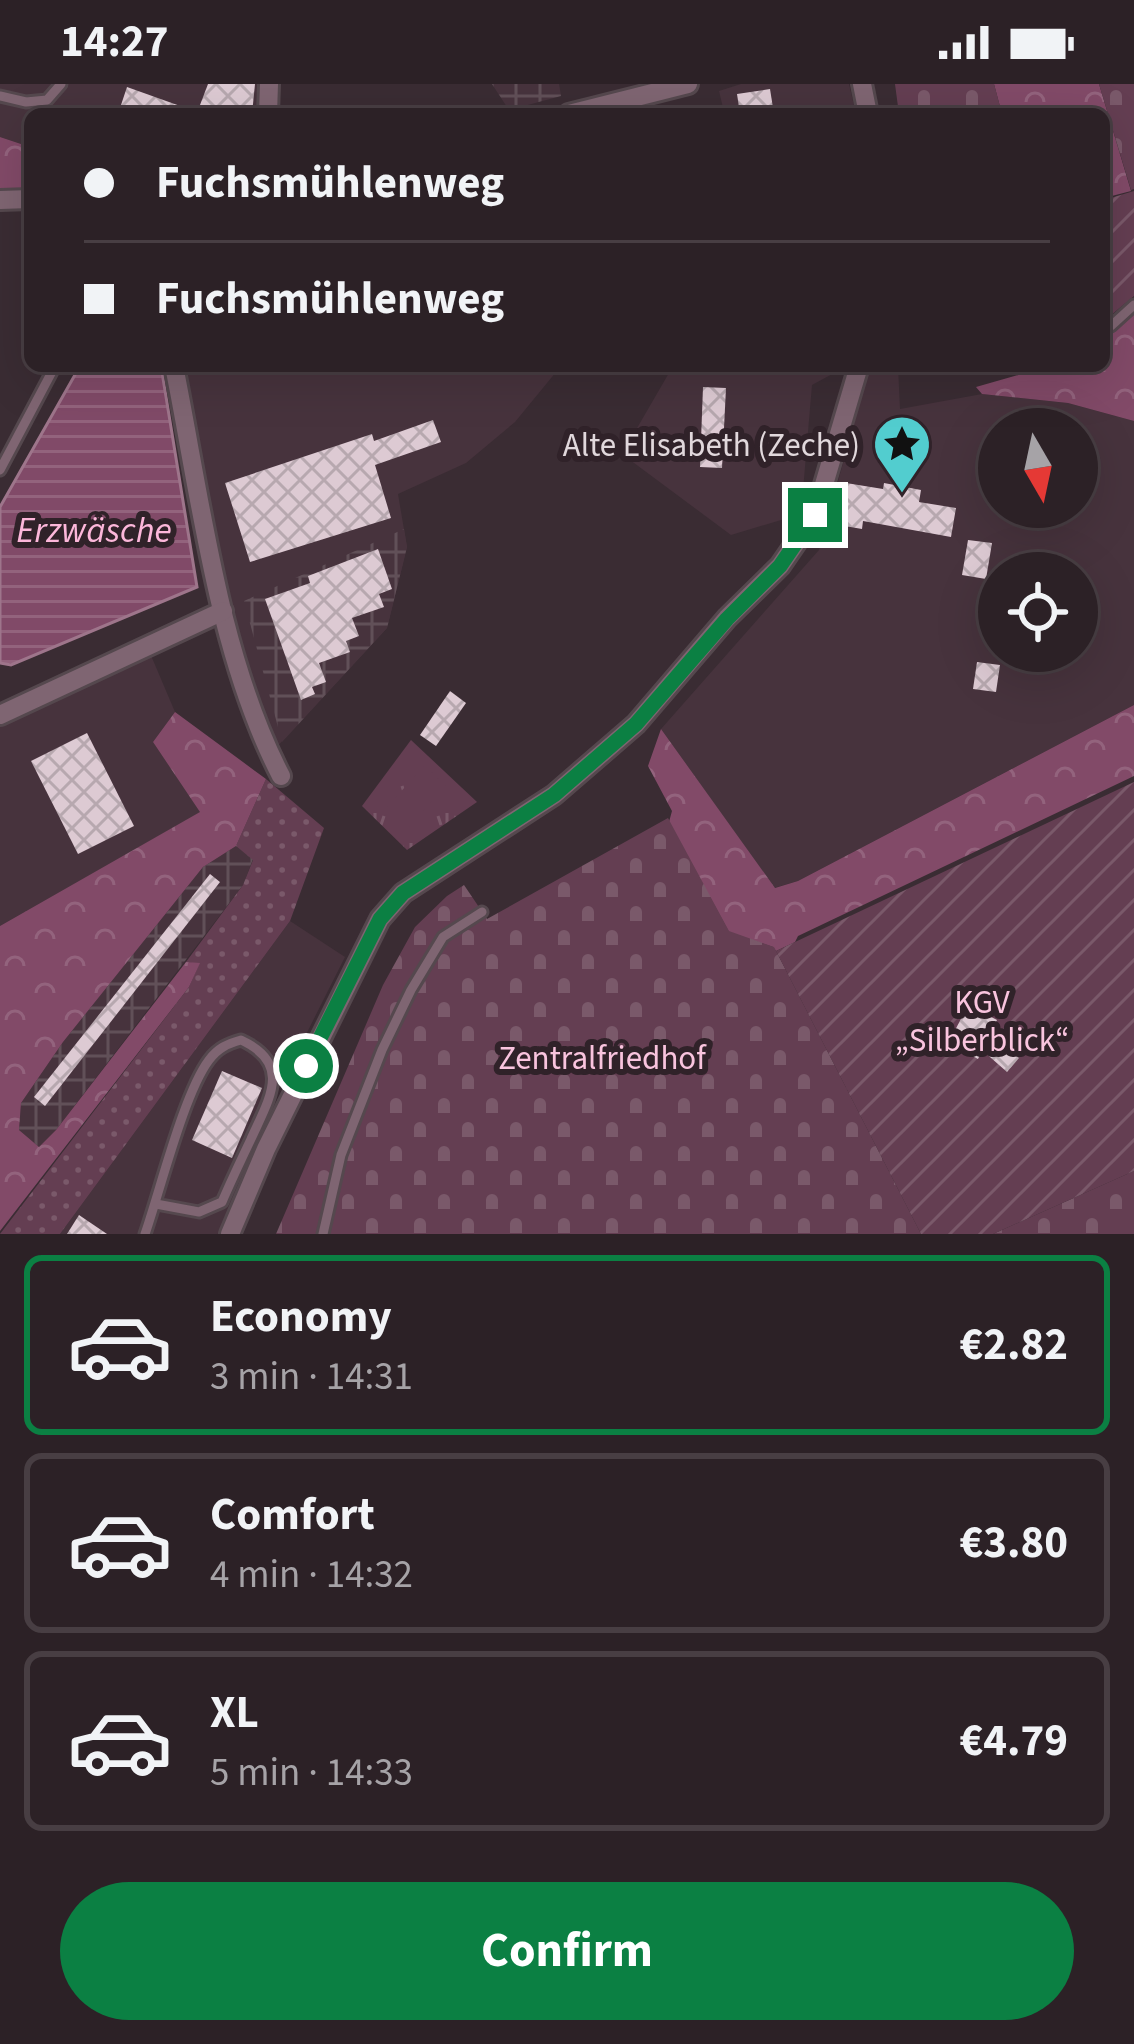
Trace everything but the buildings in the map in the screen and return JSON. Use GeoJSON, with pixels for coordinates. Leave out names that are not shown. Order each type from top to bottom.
{"type":"FeatureCollection","features":[{"type":"Feature","properties":{"kind":"street"},"geometry":{"type":"LineString","coordinates":[[588,108],[648,89],[688,84]]}},
{"type":"Feature","properties":{"kind":"street"},"geometry":{"type":"LineString","coordinates":[[176,372],[223,611],[262,733],[281,776]]}},
{"type":"Feature","properties":{"kind":"street"},"geometry":{"type":"LineString","coordinates":[[230,1234],[276,1128],[380,919],[403,893],[554,795],[636,724],[780,566],[815,515],[857,372]]}},
{"type":"Feature","properties":{"kind":"street"},"geometry":{"type":"LineString","coordinates":[[0,715],[223,611]]}},
{"type":"Feature","properties":{"kind":"lane"},"geometry":{"type":"LineString","coordinates":[[0,96],[26,102],[47,100],[62,84]]}},
{"type":"Feature","properties":{"kind":"lane"},"geometry":{"type":"LineString","coordinates":[[1111,326],[1134,304]]}},
{"type":"Feature","properties":{"kind":"lane"},"geometry":{"type":"LineString","coordinates":[[0,470],[53,372]]}},
{"type":"Feature","properties":{"kind":"lane"},"geometry":{"type":"LineString","coordinates":[[323,1234],[340,1155],[411,990],[443,937],[482,912]]}},
{"type":"Feature","properties":{"kind":"lane"},"geometry":{"type":"LineString","coordinates":[[145,1234],[155,1204],[207,1063],[224,1045],[241,1040],[260,1049],[271,1066],[274,1089],[222,1202],[199,1212],[155,1204]]}},
{"type":"Feature","properties":{"kind":"shaded area"},"geometry":{"type":"Polygon","coordinates":[[[0,84],[264,84],[257,108],[24,108],[24,145],[0,137],[0,84]]]}},
{"type":"Feature","properties":{"kind":"shaded area"},"geometry":{"type":"Polygon","coordinates":[[[492,84],[559,84],[561,96],[508,108],[492,84]]]}},
{"type":"Feature","properties":{"kind":"shaded area"},"geometry":{"type":"Polygon","coordinates":[[[741,84],[849,84],[855,108],[723,108],[719,91],[741,84]]]}},
{"type":"Feature","properties":{"kind":"shaded area"},"geometry":{"type":"Polygon","coordinates":[[[175,372],[556,372],[515,422],[466,463],[398,494],[407,547],[387,628],[274,750],[223,611],[175,372]]]}},
{"type":"Feature","properties":{"kind":"shaded area"},"geometry":{"type":"Polygon","coordinates":[[[670,372],[836,372],[812,385],[801,514],[731,535],[622,454],[670,372]]]}},
{"type":"Feature","properties":{"kind":"shaded area"},"geometry":{"type":"Polygon","coordinates":[[[868,372],[898,372],[900,409],[982,394],[1086,408],[978,408],[978,528],[1098,528],[1098,411],[1134,421],[1134,705],[798,881],[774,888],[661,729],[819,550],[868,372]]]}},
{"type":"Feature","properties":{"kind":"shaded area"},"geometry":{"type":"Polygon","coordinates":[[[404,529],[407,547],[387,628],[282,742],[244,601],[404,529]]]}},
{"type":"Feature","properties":{"kind":"shaded area"},"geometry":{"type":"Polygon","coordinates":[[[147,646],[175,712],[153,742],[201,812],[0,926],[0,715],[147,646]]]}},
{"type":"Feature","properties":{"kind":"shaded area"},"geometry":{"type":"Polygon","coordinates":[[[236,846],[253,859],[243,885],[39,1147],[19,1130],[21,1103],[63,1042],[203,867],[236,846]]]}},
{"type":"Feature","properties":{"kind":"shaded area"},"geometry":{"type":"Polygon","coordinates":[[[290,921],[345,957],[256,1134],[220,1234],[60,1234],[290,921]]]}},
{"type":"Feature","properties":{"kind":"green space"},"geometry":{"type":"Polygon","coordinates":[[[895,84],[994,84],[1000,108],[898,108],[895,84]]]}},
{"type":"Feature","properties":{"kind":"green space"},"geometry":{"type":"Polygon","coordinates":[[[994,84],[1099,84],[1106,108],[1000,108],[994,84]]]}},
{"type":"Feature","properties":{"kind":"green space"},"geometry":{"type":"Polygon","coordinates":[[[1099,84],[1134,84],[1131,190],[1110,108],[1099,84]]]}},
{"type":"Feature","properties":{"kind":"green space"},"geometry":{"type":"Polygon","coordinates":[[[1110,121],[1131,191],[1110,196],[1110,121]]]}},
{"type":"Feature","properties":{"kind":"green space"},"geometry":{"type":"Polygon","coordinates":[[[0,137],[24,145],[24,199],[0,200],[0,137]]]}},
{"type":"Feature","properties":{"kind":"green space"},"geometry":{"type":"Polygon","coordinates":[[[1134,191],[1134,296],[1110,316],[1110,198],[1134,191]]]}},
{"type":"Feature","properties":{"kind":"green space"},"geometry":{"type":"Polygon","coordinates":[[[1134,312],[1134,421],[1098,408],[982,394],[976,387],[1029,372],[1110,372],[1110,331],[1134,312]]]}},
{"type":"Feature","properties":{"kind":"green space"},"geometry":{"type":"Polygon","coordinates":[[[1134,705],[1134,776],[798,936],[776,951],[729,932],[669,822],[672,811],[648,766],[661,729],[775,888],[798,881],[1134,705]]]}},
{"type":"Feature","properties":{"kind":"green space"},"geometry":{"type":"Polygon","coordinates":[[[175,712],[266,779],[236,846],[203,867],[63,1042],[21,1103],[19,1130],[39,1147],[186,962],[200,963],[189,987],[0,1231],[0,926],[200,812],[153,742],[175,712]]]}},
{"type":"Feature","properties":{"kind":"green space"},"geometry":{"type":"Polygon","coordinates":[[[411,740],[477,802],[407,850],[362,806],[411,740]]]}},
{"type":"Feature","properties":{"kind":"green space"},"geometry":{"type":"Polygon","coordinates":[[[424,766],[446,785],[409,827],[387,807],[424,766]]]}},
{"type":"Feature","properties":{"kind":"green space"},"geometry":{"type":"Polygon","coordinates":[[[266,779],[324,828],[290,921],[60,1234],[0,1234],[189,987],[199,964],[186,962],[243,885],[253,860],[236,846],[266,779]]]}},
{"type":"Feature","properties":{"kind":"green space","name":"KGV „Silberblick“"},"geometry":{"type":"Polygon","coordinates":[[[1134,782],[1134,1171],[993,1234],[921,1234],[776,951],[1134,782]]]}},
{"type":"Feature","properties":{"kind":"green space","name":"Zentralfriedhof"},"geometry":{"type":"Polygon","coordinates":[[[668,818],[729,931],[774,947],[921,1234],[276,1234],[383,985],[415,927],[464,885],[487,919],[668,818]]]}},
{"type":"Feature","properties":{"kind":"green space"},"geometry":{"type":"Polygon","coordinates":[[[1134,1171],[1134,1234],[993,1234],[1134,1171]]]}},
{"type":"Feature","properties":{"kind":"water","name":"Erzwäsche"},"geometry":{"type":"Polygon","coordinates":[[[77,372],[162,372],[197,587],[11,665],[0,663],[0,507],[77,372]]]}},
{"type":"Feature","properties":{"kind":"place","name":"Alte Elisabeth (Zeche)"},"geometry":{"type":"Point","coordinates":[902,495]}},
{"type":"Feature","properties":{"kind":"route"},"geometry":{"type":"LineString","coordinates":[[306,1066],[380,919],[403,893],[554,795],[636,724],[780,566],[815,515]]}}]}
